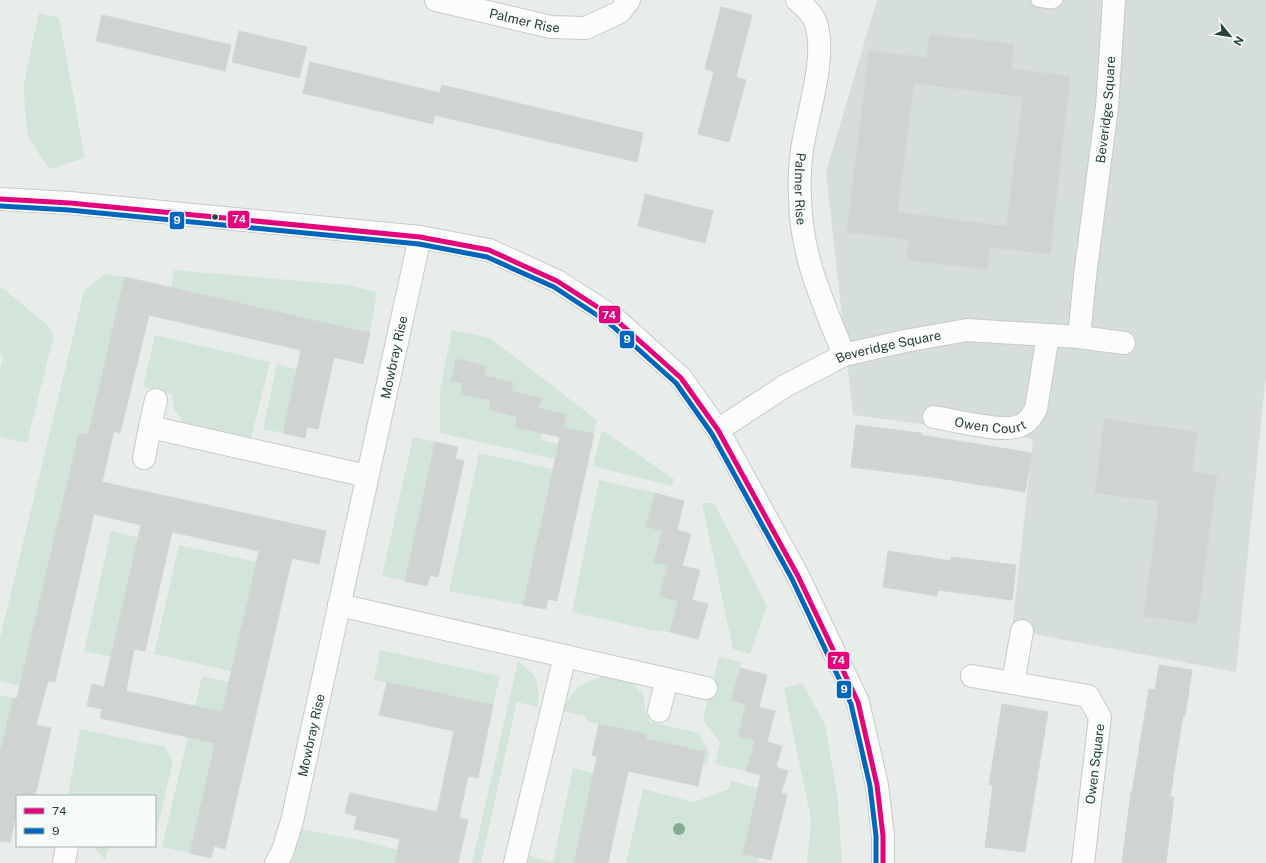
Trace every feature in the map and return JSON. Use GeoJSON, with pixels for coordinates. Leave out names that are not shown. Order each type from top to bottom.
{"type":"FeatureCollection","features":[{"type":"Feature","properties":{"kind":"street","name":"Palmer Rise"},"geometry":{"type":"LineString","coordinates":[[436,0],[552,27],[586,28],[620,12],[629,0]]}},
{"type":"Feature","properties":{"kind":"street","name":"Palmer Rise"},"geometry":{"type":"LineString","coordinates":[[797,0],[802,4],[816,23],[818,48],[814,94],[802,149],[800,198],[805,248],[814,283],[844,355]]}},
{"type":"Feature","properties":{"kind":"street","name":"Beveridge Square"},"geometry":{"type":"LineString","coordinates":[[1079,337],[1085,276],[1107,106],[1114,0]]}},
{"type":"Feature","properties":{"kind":"street"},"geometry":{"type":"LineString","coordinates":[[0,199],[70,203],[420,238],[489,250],[558,281],[613,317],[681,378],[718,430],[798,576],[858,702],[877,785],[883,836],[883,863]]}},
{"type":"Feature","properties":{"kind":"street","name":"Mowbray Rise"},"geometry":{"type":"LineString","coordinates":[[276,863],[282,853],[292,821],[420,238]]}},
{"type":"Feature","properties":{"kind":"street","name":"Beveridge Square"},"geometry":{"type":"LineString","coordinates":[[718,430],[785,386],[844,355],[905,341],[967,330],[1079,337],[1124,343]]}},
{"type":"Feature","properties":{"kind":"street","name":"Owen Court"},"geometry":{"type":"LineString","coordinates":[[934,417],[1007,429],[1020,426],[1025,423],[1030,419],[1036,409],[1048,335]]}},
{"type":"Feature","properties":{"kind":"street"},"geometry":{"type":"LineString","coordinates":[[144,458],[156,400]]}},
{"type":"Feature","properties":{"kind":"street"},"geometry":{"type":"LineString","coordinates":[[150,426],[367,476]]}},
{"type":"Feature","properties":{"kind":"street"},"geometry":{"type":"LineString","coordinates":[[339,605],[706,688]]}},
{"type":"Feature","properties":{"kind":"street"},"geometry":{"type":"LineString","coordinates":[[1013,683],[1022,631]]}},
{"type":"Feature","properties":{"kind":"street"},"geometry":{"type":"LineString","coordinates":[[515,863],[565,656]]}},
{"type":"Feature","properties":{"kind":"street","name":"Owen Square"},"geometry":{"type":"LineString","coordinates":[[982,673],[1013,683],[1088,696],[1100,717],[1083,863]]}},
{"type":"Feature","properties":{"kind":"street"},"geometry":{"type":"LineString","coordinates":[[659,710],[666,679]]}},
{"type":"Feature","properties":{"kind":"lane"},"geometry":{"type":"LineString","coordinates":[[1038,0],[1052,2],[1056,0]]}},
{"type":"Feature","properties":{"kind":"shaded area"},"geometry":{"type":"Polygon","coordinates":[[[877,0],[1266,0],[1266,375],[1236,672],[1012,630],[1033,439],[853,415],[826,172],[877,0]]]}},
{"type":"Feature","properties":{"kind":"green space"},"geometry":{"type":"Polygon","coordinates":[[[39,13],[59,18],[85,158],[49,169],[28,137],[25,114],[24,85],[39,13]]]}},
{"type":"Feature","properties":{"kind":"green space"},"geometry":{"type":"Polygon","coordinates":[[[174,270],[348,285],[377,292],[370,333],[171,287],[174,270]]]}},
{"type":"Feature","properties":{"kind":"green space"},"geometry":{"type":"Polygon","coordinates":[[[105,274],[125,277],[88,435],[79,433],[20,686],[0,681],[0,638],[84,291],[105,274]]]}},
{"type":"Feature","properties":{"kind":"green space"},"geometry":{"type":"Polygon","coordinates":[[[0,286],[46,324],[54,335],[27,443],[0,437],[0,368],[4,356],[0,355],[0,286]]]}},
{"type":"Feature","properties":{"kind":"green space"},"geometry":{"type":"Polygon","coordinates":[[[452,330],[490,338],[597,420],[594,434],[563,427],[538,408],[541,398],[511,391],[513,382],[484,376],[486,366],[456,359],[451,380],[463,383],[461,394],[491,400],[489,411],[517,417],[542,433],[541,440],[558,444],[555,459],[440,433],[440,390],[452,330]]]}},
{"type":"Feature","properties":{"kind":"green space"},"geometry":{"type":"Polygon","coordinates":[[[155,335],[270,362],[251,438],[183,422],[174,409],[172,394],[143,387],[155,335]]]}},
{"type":"Feature","properties":{"kind":"green space"},"geometry":{"type":"Polygon","coordinates":[[[277,364],[297,369],[283,433],[263,429],[277,364]]]}},
{"type":"Feature","properties":{"kind":"green space"},"geometry":{"type":"Polygon","coordinates":[[[602,430],[674,479],[672,486],[593,466],[602,430]]]}},
{"type":"Feature","properties":{"kind":"green space"},"geometry":{"type":"Polygon","coordinates":[[[413,437],[435,442],[405,581],[382,576],[413,437]]]}},
{"type":"Feature","properties":{"kind":"green space"},"geometry":{"type":"Polygon","coordinates":[[[479,453],[552,469],[523,605],[449,591],[479,453]]]}},
{"type":"Feature","properties":{"kind":"green space"},"geometry":{"type":"Polygon","coordinates":[[[599,480],[655,493],[646,526],[662,531],[654,562],[668,565],[660,596],[678,601],[670,632],[651,630],[572,612],[599,480]]]}},
{"type":"Feature","properties":{"kind":"green space"},"geometry":{"type":"Polygon","coordinates":[[[702,503],[714,503],[767,606],[750,654],[733,649],[702,503]]]}},
{"type":"Feature","properties":{"kind":"green space"},"geometry":{"type":"Polygon","coordinates":[[[111,531],[138,537],[111,657],[84,651],[111,531]]]}},
{"type":"Feature","properties":{"kind":"green space"},"geometry":{"type":"Polygon","coordinates":[[[179,545],[257,562],[231,671],[154,654],[179,545]]]}},
{"type":"Feature","properties":{"kind":"green space"},"geometry":{"type":"Polygon","coordinates":[[[380,650],[500,676],[493,705],[374,680],[380,650]]]}},
{"type":"Feature","properties":{"kind":"green space"},"geometry":{"type":"Polygon","coordinates":[[[719,657],[741,662],[731,700],[746,704],[738,736],[755,740],[746,771],[715,764],[720,743],[703,719],[719,657]]]}},
{"type":"Feature","properties":{"kind":"green space"},"geometry":{"type":"Polygon","coordinates":[[[518,661],[534,676],[538,686],[538,707],[517,702],[481,863],[472,863],[518,661]]]}},
{"type":"Feature","properties":{"kind":"green space"},"geometry":{"type":"Polygon","coordinates":[[[202,676],[229,682],[190,853],[162,847],[202,676]]]}},
{"type":"Feature","properties":{"kind":"green space"},"geometry":{"type":"Polygon","coordinates":[[[606,676],[631,682],[644,695],[645,709],[650,722],[699,733],[709,753],[707,764],[703,763],[705,752],[646,739],[646,734],[588,722],[585,716],[561,711],[579,687],[597,678],[606,676]]]}},
{"type":"Feature","properties":{"kind":"green space"},"geometry":{"type":"Polygon","coordinates":[[[802,683],[825,724],[838,800],[842,863],[807,863],[811,820],[784,688],[802,683]]]}},
{"type":"Feature","properties":{"kind":"green space"},"geometry":{"type":"Polygon","coordinates":[[[0,695],[13,698],[0,754],[0,695]]]}},
{"type":"Feature","properties":{"kind":"green space"},"geometry":{"type":"Polygon","coordinates":[[[80,729],[165,747],[173,761],[156,835],[156,795],[68,795],[80,729]]]}},
{"type":"Feature","properties":{"kind":"green space"},"geometry":{"type":"Polygon","coordinates":[[[573,768],[594,773],[574,863],[528,863],[529,856],[553,862],[573,768]]]}},
{"type":"Feature","properties":{"kind":"green space"},"geometry":{"type":"Polygon","coordinates":[[[731,781],[758,788],[743,853],[759,857],[758,863],[626,863],[643,789],[694,802],[729,789],[731,781]]]}},
{"type":"Feature","properties":{"kind":"green space"},"geometry":{"type":"Polygon","coordinates":[[[301,829],[360,840],[398,850],[395,863],[290,863],[293,859],[301,829]]]}},
{"type":"Feature","properties":{"kind":"green space"},"geometry":{"type":"Polygon","coordinates":[[[94,847],[109,847],[105,860],[94,847]]]}},
{"type":"Feature","properties":{"kind":"building"},"geometry":{"type":"Polygon","coordinates":[[[721,7],[752,15],[736,77],[746,80],[729,142],[698,134],[714,71],[705,69],[721,7]]]}},
{"type":"Feature","properties":{"kind":"building"},"geometry":{"type":"Polygon","coordinates":[[[102,15],[231,45],[225,71],[96,41],[102,15]]]}},
{"type":"Feature","properties":{"kind":"building"},"geometry":{"type":"Polygon","coordinates":[[[239,31],[307,47],[299,78],[232,62],[239,31]]]}},
{"type":"Feature","properties":{"kind":"building"},"geometry":{"type":"Polygon","coordinates":[[[930,35],[1014,44],[1011,69],[1070,76],[1050,254],[990,247],[987,269],[907,260],[909,239],[847,232],[869,51],[927,58],[930,35]],[[914,83],[897,212],[1006,227],[1023,97],[914,83]]]}},
{"type":"Feature","properties":{"kind":"building"},"geometry":{"type":"Polygon","coordinates":[[[310,62],[440,93],[442,85],[643,133],[637,162],[434,115],[433,124],[303,93],[310,62]]]}},
{"type":"Feature","properties":{"kind":"building"},"geometry":{"type":"Polygon","coordinates":[[[645,194],[713,211],[705,243],[638,226],[645,194]]]}},
{"type":"Feature","properties":{"kind":"building"},"geometry":{"type":"Polygon","coordinates":[[[125,277],[370,333],[363,364],[334,357],[318,429],[307,427],[305,438],[283,433],[301,350],[149,315],[120,433],[114,431],[102,482],[326,531],[319,564],[292,558],[225,849],[214,846],[211,858],[190,853],[215,743],[100,718],[102,709],[87,706],[92,684],[104,687],[141,525],[94,514],[55,682],[48,681],[36,725],[51,728],[35,795],[16,795],[16,814],[10,842],[0,841],[0,754],[13,698],[17,698],[79,433],[88,435],[125,277]],[[172,532],[145,651],[134,649],[126,691],[222,712],[259,551],[172,532]]]}},
{"type":"Feature","properties":{"kind":"building"},"geometry":{"type":"Polygon","coordinates":[[[456,359],[486,366],[484,376],[513,382],[511,391],[541,398],[538,408],[566,414],[563,427],[594,434],[557,601],[548,599],[546,609],[523,605],[560,437],[515,427],[517,417],[489,410],[491,400],[461,394],[463,383],[451,381],[456,359]]]}},
{"type":"Feature","properties":{"kind":"building"},"geometry":{"type":"Polygon","coordinates":[[[1104,419],[1197,432],[1192,472],[1217,476],[1197,623],[1144,616],[1159,501],[1095,493],[1104,419]]]}},
{"type":"Feature","properties":{"kind":"building"},"geometry":{"type":"Polygon","coordinates":[[[856,425],[921,433],[921,435],[1032,453],[1025,492],[932,477],[851,467],[856,425]]]}},
{"type":"Feature","properties":{"kind":"building"},"geometry":{"type":"Polygon","coordinates":[[[435,442],[458,447],[455,459],[464,461],[438,577],[430,575],[427,586],[405,581],[435,442]]]}},
{"type":"Feature","properties":{"kind":"building"},"geometry":{"type":"Polygon","coordinates":[[[655,493],[684,501],[677,530],[691,534],[682,566],[700,570],[692,600],[708,604],[698,639],[670,632],[678,601],[660,596],[668,565],[654,562],[662,531],[646,526],[655,493]]]}},
{"type":"Feature","properties":{"kind":"building"},"geometry":{"type":"Polygon","coordinates":[[[888,551],[951,561],[951,557],[1016,565],[1012,600],[938,590],[937,596],[883,587],[888,551]]]}},
{"type":"Feature","properties":{"kind":"building"},"geometry":{"type":"Polygon","coordinates":[[[1159,665],[1192,670],[1170,797],[1174,797],[1166,863],[1122,863],[1131,792],[1149,689],[1155,690],[1159,665]]]}},
{"type":"Feature","properties":{"kind":"building"},"geometry":{"type":"Polygon","coordinates":[[[740,668],[767,675],[759,707],[775,711],[767,742],[782,746],[776,767],[788,771],[781,793],[787,795],[771,860],[743,854],[761,775],[746,771],[755,740],[738,736],[746,704],[731,700],[740,668]]]}},
{"type":"Feature","properties":{"kind":"building"},"geometry":{"type":"Polygon","coordinates":[[[387,682],[493,705],[478,778],[468,776],[459,818],[468,820],[458,863],[395,863],[400,839],[354,829],[357,816],[345,813],[350,793],[437,812],[454,731],[379,715],[387,682]]]}},
{"type":"Feature","properties":{"kind":"building"},"geometry":{"type":"Polygon","coordinates":[[[1002,704],[1048,712],[1025,852],[985,847],[993,785],[989,785],[1002,704]]]}},
{"type":"Feature","properties":{"kind":"building"},"geometry":{"type":"Polygon","coordinates":[[[599,724],[647,734],[646,739],[705,752],[698,786],[628,771],[608,863],[574,863],[597,757],[592,755],[599,724]]]}},
{"type":"Feature","properties":{"kind":"transit line","name":"74"},"geometry":{"type":"LineString","coordinates":[[0,199],[70,203],[420,237],[489,250],[557,281],[613,317],[681,378],[718,430],[798,576],[858,702],[877,785],[883,836],[883,863]]}},
{"type":"Feature","properties":{"kind":"transit line","name":"9"},"geometry":{"type":"LineString","coordinates":[[0,206],[69,210],[419,244],[487,257],[554,287],[609,323],[676,383],[712,434],[792,579],[851,704],[870,786],[876,836],[876,863]]}}]}
